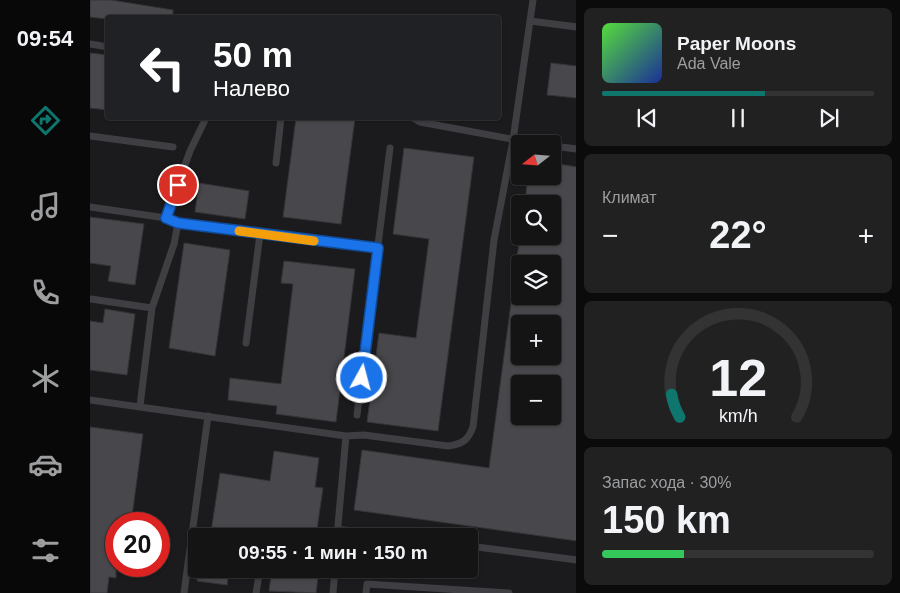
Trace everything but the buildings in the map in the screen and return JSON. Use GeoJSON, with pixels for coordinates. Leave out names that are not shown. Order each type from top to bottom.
{"type":"FeatureCollection","features":[{"type":"Feature","properties":{"kind":"lane"},"geometry":{"type":"LineString","coordinates":[[514,135],[533,0]]}},
{"type":"Feature","properties":{"kind":"lane"},"geometry":{"type":"LineString","coordinates":[[530,21],[576,27]]}},
{"type":"Feature","properties":{"kind":"lane"},"geometry":{"type":"LineString","coordinates":[[90,44],[105,46]]}},
{"type":"Feature","properties":{"kind":"lane"},"geometry":{"type":"LineString","coordinates":[[166,218],[190,151],[205,120]]}},
{"type":"Feature","properties":{"kind":"lane"},"geometry":{"type":"LineString","coordinates":[[276,163],[281,120]]}},
{"type":"Feature","properties":{"kind":"lane"},"geometry":{"type":"LineString","coordinates":[[416,120],[511,140]]}},
{"type":"Feature","properties":{"kind":"lane"},"geometry":{"type":"LineString","coordinates":[[90,136],[173,147]]}},
{"type":"Feature","properties":{"kind":"lane"},"geometry":{"type":"LineString","coordinates":[[561,147],[576,149]]}},
{"type":"Feature","properties":{"kind":"lane"},"geometry":{"type":"LineString","coordinates":[[357,414],[390,148]]}},
{"type":"Feature","properties":{"kind":"lane"},"geometry":{"type":"LineString","coordinates":[[90,400],[346,436],[364,435],[448,446],[460,445],[469,437],[473,427],[494,240],[511,151]]}},
{"type":"Feature","properties":{"kind":"lane"},"geometry":{"type":"LineString","coordinates":[[90,207],[166,218],[178,223],[378,248]]}},
{"type":"Feature","properties":{"kind":"lane"},"geometry":{"type":"LineString","coordinates":[[140,406],[152,308],[174,244],[178,223]]}},
{"type":"Feature","properties":{"kind":"lane"},"geometry":{"type":"LineString","coordinates":[[246,343],[260,234]]}},
{"type":"Feature","properties":{"kind":"lane"},"geometry":{"type":"LineString","coordinates":[[91,299],[152,308]]}},
{"type":"Feature","properties":{"kind":"lane"},"geometry":{"type":"LineString","coordinates":[[184,593],[208,416]]}},
{"type":"Feature","properties":{"kind":"lane"},"geometry":{"type":"LineString","coordinates":[[337,528],[346,436]]}},
{"type":"Feature","properties":{"kind":"lane"},"geometry":{"type":"LineString","coordinates":[[478,547],[576,560]]}},
{"type":"Feature","properties":{"kind":"lane"},"geometry":{"type":"LineString","coordinates":[[256,593],[258,578]]}},
{"type":"Feature","properties":{"kind":"lane"},"geometry":{"type":"LineString","coordinates":[[334,593],[335,578]]}},
{"type":"Feature","properties":{"kind":"lane"},"geometry":{"type":"LineString","coordinates":[[366,593],[367,584],[509,593]]}},
{"type":"Feature","properties":{"kind":"slow traffic"},"geometry":{"type":"LineString","coordinates":[[239,231],[314,241]]}},
{"type":"Feature","properties":{"kind":"route"},"geometry":{"type":"LineString","coordinates":[[178,185],[166,218],[178,223],[378,248],[362,378]]}}]}
